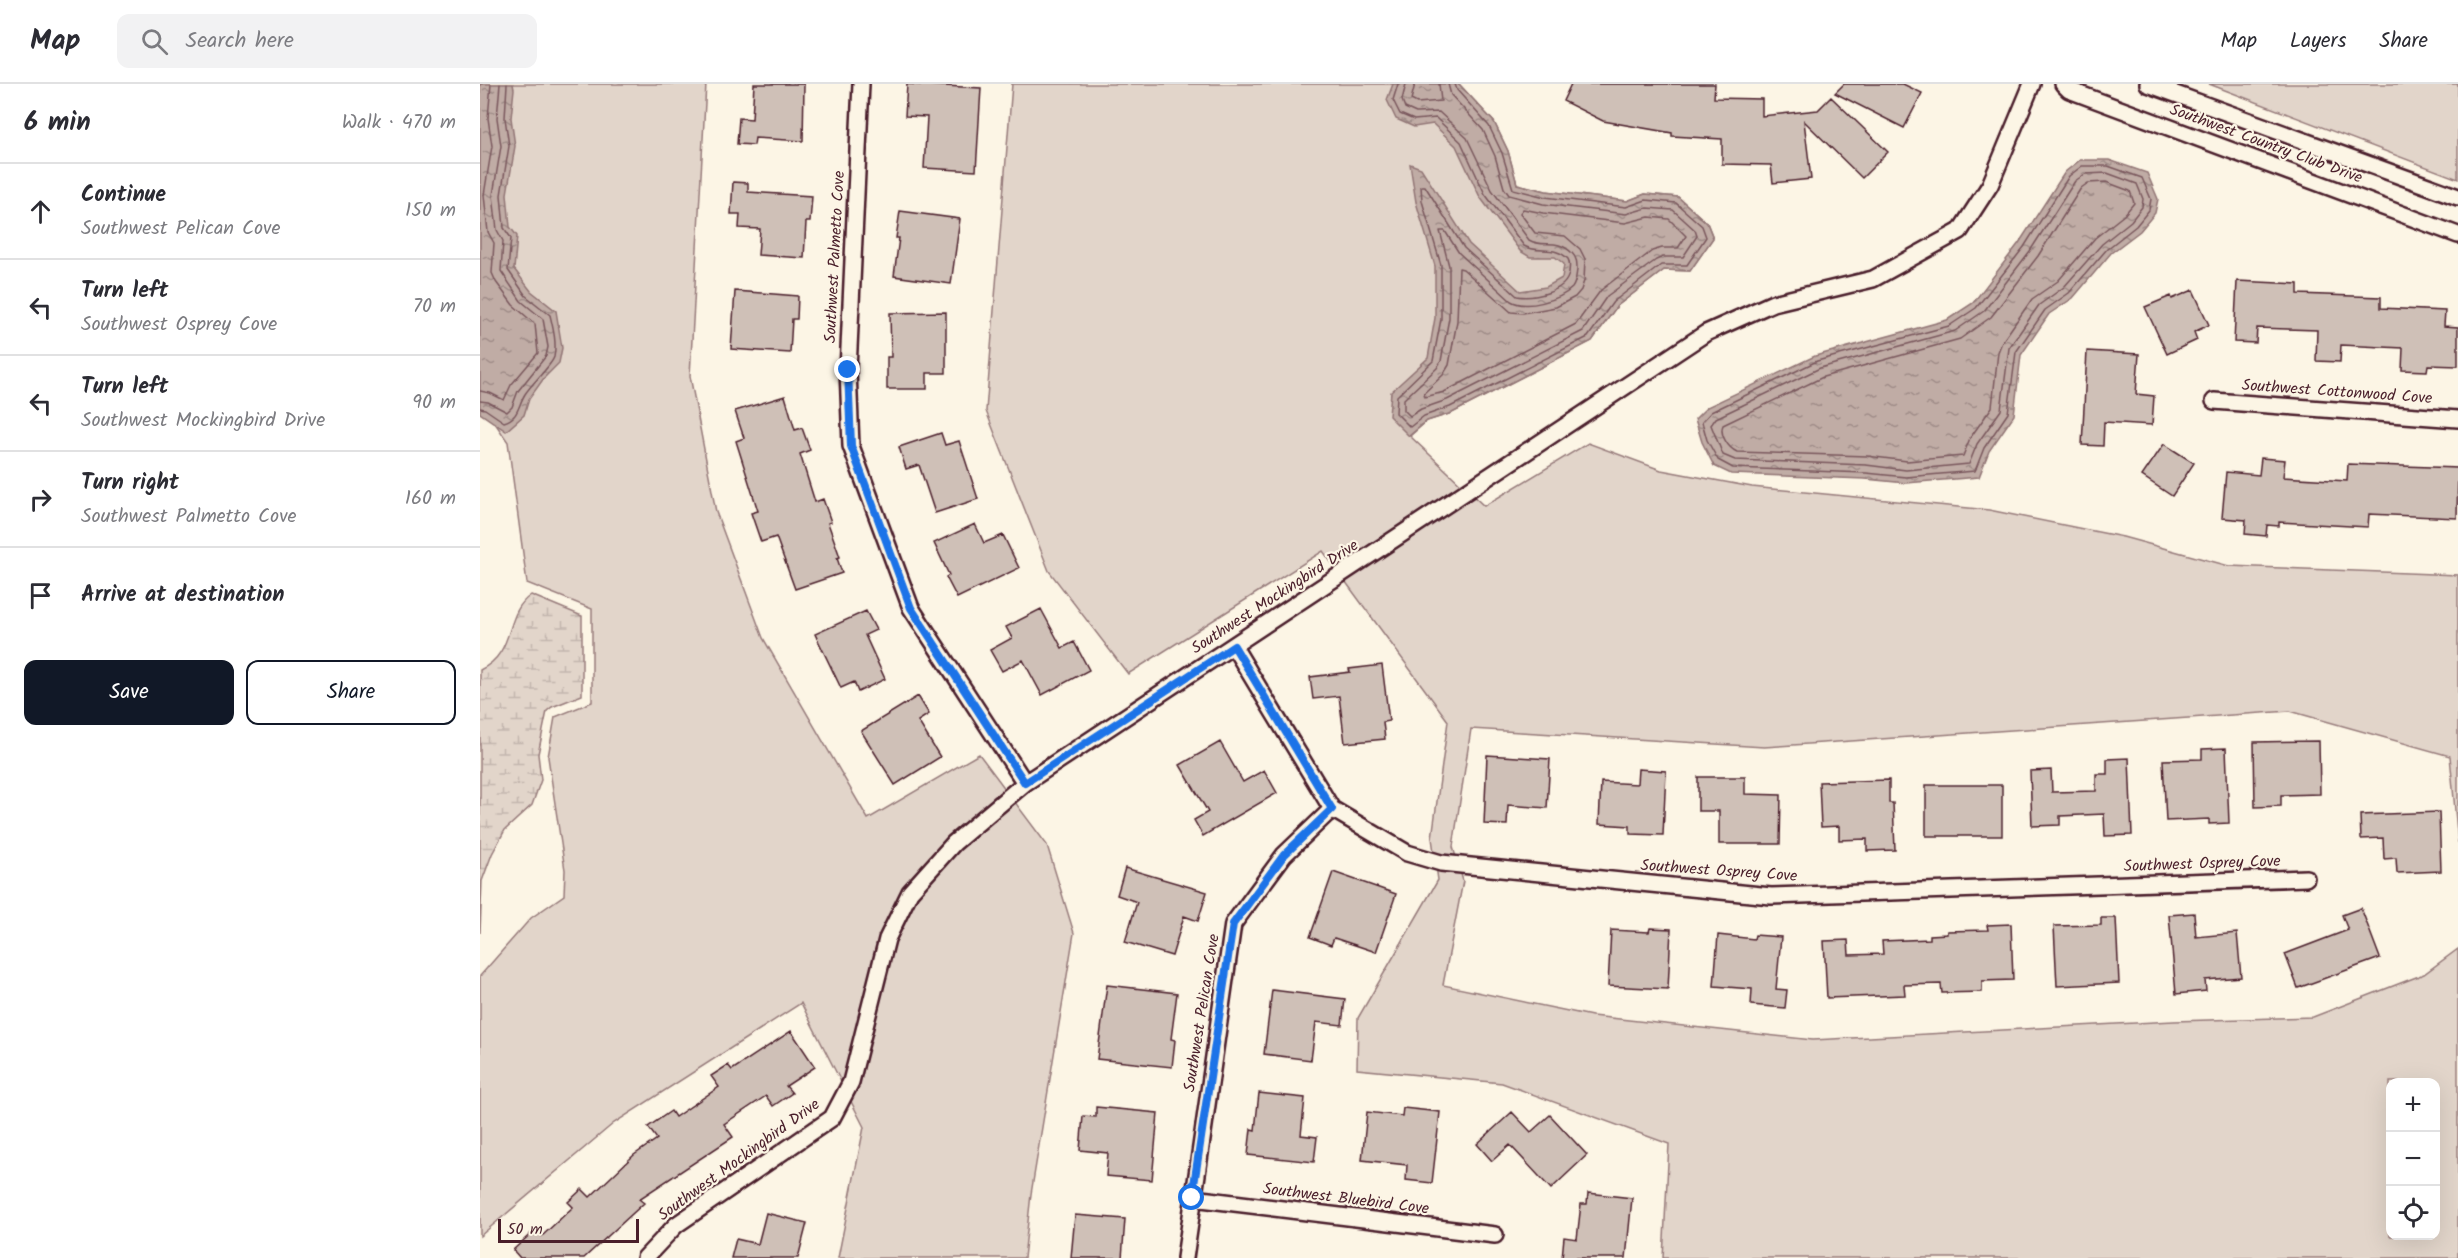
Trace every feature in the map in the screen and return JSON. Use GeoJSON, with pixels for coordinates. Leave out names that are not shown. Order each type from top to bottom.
{"type":"FeatureCollection","features":[{"type":"Feature","properties":{"kind":"street","name":"Southwest Palmetto Cove"},"geometry":{"type":"LineString","coordinates":[[861,84],[848,370],[851,446],[911,608],[1025,783]]}},
{"type":"Feature","properties":{"kind":"street","name":"Southwest Mockingbird Drive"},"geometry":{"type":"LineString","coordinates":[[645,1258],[676,1225],[832,1118],[851,1082],[887,939],[910,892],[954,843],[1025,783],[1706,333],[1773,303],[1873,279],[1960,231],[1990,184],[2032,84]]}},
{"type":"Feature","properties":{"kind":"street","name":"Southwest Country Club Drive"},"geometry":{"type":"LineString","coordinates":[[2063,84],[2069,90],[2458,235]]}},
{"type":"Feature","properties":{"kind":"street","name":"Southwest Country Club Drive"},"geometry":{"type":"LineString","coordinates":[[2148,84],[2458,197]]}},
{"type":"Feature","properties":{"kind":"street","name":"Southwest Cottonwood Cove"},"geometry":{"type":"LineString","coordinates":[[2214,401],[2458,420]]}},
{"type":"Feature","properties":{"kind":"street","name":"Southwest Osprey Cove"},"geometry":{"type":"LineString","coordinates":[[1234,646],[1332,809],[1407,853],[1442,862],[1772,896],[2306,878]]}},
{"type":"Feature","properties":{"kind":"street","name":"Southwest Pelican Cove"},"geometry":{"type":"LineString","coordinates":[[1185,1258],[1233,924],[1284,855],[1332,809]]}},
{"type":"Feature","properties":{"kind":"street","name":"Southwest Bluebird Cove"},"geometry":{"type":"LineString","coordinates":[[1192,1198],[1495,1235]]}},
{"type":"Feature","properties":{"kind":"green space"},"geometry":{"type":"Polygon","coordinates":[[[480,84],[706,84],[690,376],[716,512],[763,638],[868,819],[979,754],[1047,845],[1074,933],[1031,1194],[1024,1258],[838,1258],[864,1127],[801,1003],[614,1123],[480,1236],[480,976],[531,918],[564,895],[565,870],[548,757],[555,717],[592,702],[592,609],[527,583],[508,442],[480,401],[480,84]]]}},
{"type":"Feature","properties":{"kind":"green space"},"geometry":{"type":"Polygon","coordinates":[[[1012,84],[1459,84],[1494,122],[1508,151],[1517,184],[1546,191],[1627,201],[1645,194],[1678,197],[1707,223],[1713,238],[1690,271],[1664,270],[1617,306],[1592,341],[1452,413],[1427,421],[1410,436],[1484,506],[1588,443],[1661,470],[1752,487],[1989,510],[2123,537],[2229,566],[2458,575],[2458,843],[2450,756],[2290,711],[1764,747],[1471,729],[1453,847],[1463,881],[1443,985],[1592,1016],[1813,1040],[2174,1021],[2313,1017],[2424,974],[2458,949],[2458,1258],[1663,1258],[1669,1144],[1502,1083],[1357,1069],[1358,1018],[1438,880],[1432,838],[1448,721],[1323,551],[1128,674],[1049,571],[986,411],[1012,84]]]}},
{"type":"Feature","properties":{"kind":"green space"},"geometry":{"type":"Polygon","coordinates":[[[2209,84],[2458,84],[2458,179],[2209,84]]]}},
{"type":"Feature","properties":{"kind":"green space"},"geometry":{"type":"Polygon","coordinates":[[[531,595],[582,616],[582,695],[547,711],[538,754],[541,780],[532,805],[505,830],[492,854],[482,881],[480,933],[480,670],[500,653],[516,612],[531,595]]]}},
{"type":"Feature","properties":{"kind":"water"},"geometry":{"type":"Polygon","coordinates":[[[480,84],[513,84],[511,118],[515,146],[507,194],[510,227],[517,236],[514,269],[531,291],[556,311],[562,348],[559,363],[544,378],[529,399],[524,415],[506,431],[480,413],[480,84]]]}},
{"type":"Feature","properties":{"kind":"water"},"geometry":{"type":"Polygon","coordinates":[[[1393,84],[1459,84],[1494,122],[1508,151],[1517,184],[1546,191],[1627,201],[1645,194],[1678,197],[1707,223],[1713,238],[1690,271],[1664,270],[1617,306],[1592,341],[1452,413],[1427,421],[1409,436],[1389,416],[1391,392],[1428,358],[1435,318],[1435,266],[1416,202],[1410,164],[1421,168],[1469,244],[1520,291],[1546,287],[1562,278],[1564,264],[1555,257],[1530,257],[1520,251],[1480,197],[1456,146],[1433,124],[1414,127],[1396,119],[1387,100],[1393,84]]]}},
{"type":"Feature","properties":{"kind":"water"},"geometry":{"type":"Polygon","coordinates":[[[2080,160],[2109,160],[2147,173],[2158,199],[2155,213],[2140,231],[2111,253],[2073,298],[2049,314],[2021,355],[2014,415],[1989,451],[1979,477],[1906,483],[1865,479],[1731,474],[1714,466],[1702,442],[1695,419],[1707,407],[1815,356],[1947,320],[1973,303],[2019,243],[2065,172],[2080,160]]]}},
{"type":"Feature","properties":{"kind":"building"},"geometry":{"type":"Polygon","coordinates":[[[754,84],[804,84],[803,141],[755,138],[754,145],[737,144],[739,118],[752,119],[754,84]]]}},
{"type":"Feature","properties":{"kind":"building"},"geometry":{"type":"Polygon","coordinates":[[[907,84],[981,88],[976,171],[924,168],[927,117],[905,116],[907,84]]]}},
{"type":"Feature","properties":{"kind":"building"},"geometry":{"type":"Polygon","coordinates":[[[1571,84],[1715,84],[1714,98],[1762,99],[1762,116],[1818,110],[1831,97],[1888,152],[1862,178],[1804,121],[1811,179],[1773,183],[1771,165],[1722,164],[1722,139],[1672,136],[1672,133],[1603,121],[1563,101],[1571,84]]]}},
{"type":"Feature","properties":{"kind":"building"},"geometry":{"type":"Polygon","coordinates":[[[1844,84],[1903,84],[1922,93],[1904,128],[1835,93],[1844,84]]]}},
{"type":"Feature","properties":{"kind":"building"},"geometry":{"type":"Polygon","coordinates":[[[733,182],[748,183],[748,192],[812,196],[810,222],[806,222],[804,258],[758,255],[760,229],[739,228],[740,214],[731,214],[733,182]]]}},
{"type":"Feature","properties":{"kind":"building"},"geometry":{"type":"Polygon","coordinates":[[[900,211],[960,219],[951,284],[894,276],[900,211]]]}},
{"type":"Feature","properties":{"kind":"building"},"geometry":{"type":"Polygon","coordinates":[[[2237,281],[2298,284],[2298,294],[2381,297],[2381,308],[2445,311],[2444,326],[2458,327],[2458,366],[2428,365],[2427,371],[2402,370],[2403,348],[2341,345],[2340,362],[2316,361],[2317,330],[2257,328],[2256,343],[2234,342],[2237,281]]]}},
{"type":"Feature","properties":{"kind":"building"},"geometry":{"type":"Polygon","coordinates":[[[2193,290],[2209,325],[2194,332],[2197,340],[2167,354],[2145,307],[2193,290]]]}},
{"type":"Feature","properties":{"kind":"building"},"geometry":{"type":"Polygon","coordinates":[[[735,291],[798,296],[797,319],[792,319],[790,353],[731,349],[735,291]]]}},
{"type":"Feature","properties":{"kind":"building"},"geometry":{"type":"Polygon","coordinates":[[[946,312],[946,373],[927,373],[927,389],[887,389],[887,357],[891,357],[890,313],[946,312]]]}},
{"type":"Feature","properties":{"kind":"building"},"geometry":{"type":"Polygon","coordinates":[[[2087,351],[2139,354],[2136,394],[2154,396],[2152,425],[2104,422],[2103,446],[2082,445],[2087,351]]]}},
{"type":"Feature","properties":{"kind":"building"},"geometry":{"type":"Polygon","coordinates":[[[785,396],[795,430],[802,428],[810,450],[800,454],[815,502],[823,499],[831,522],[828,523],[840,557],[837,558],[842,573],[795,589],[776,537],[761,542],[751,513],[758,511],[736,441],[744,438],[735,411],[785,396]]]}},
{"type":"Feature","properties":{"kind":"building"},"geometry":{"type":"Polygon","coordinates":[[[941,433],[945,445],[959,441],[978,499],[935,513],[919,465],[906,469],[899,447],[941,433]]]}},
{"type":"Feature","properties":{"kind":"building"},"geometry":{"type":"Polygon","coordinates":[[[2164,444],[2194,463],[2172,496],[2142,476],[2164,444]]]}},
{"type":"Feature","properties":{"kind":"building"},"geometry":{"type":"Polygon","coordinates":[[[2261,458],[2285,460],[2283,477],[2347,481],[2348,464],[2458,468],[2457,518],[2369,514],[2368,527],[2279,522],[2279,526],[2267,525],[2266,536],[2245,534],[2246,520],[2222,518],[2226,472],[2259,475],[2261,458]]]}},
{"type":"Feature","properties":{"kind":"building"},"geometry":{"type":"Polygon","coordinates":[[[975,524],[984,543],[1003,535],[1019,568],[957,598],[946,577],[949,575],[934,543],[975,524]]]}},
{"type":"Feature","properties":{"kind":"building"},"geometry":{"type":"Polygon","coordinates":[[[1041,609],[1062,648],[1074,642],[1089,670],[1042,695],[1023,660],[1002,671],[990,650],[1012,638],[1006,627],[1041,609]]]}},
{"type":"Feature","properties":{"kind":"building"},"geometry":{"type":"Polygon","coordinates":[[[866,611],[876,630],[865,635],[885,679],[858,692],[854,682],[841,688],[815,634],[866,611]]]}},
{"type":"Feature","properties":{"kind":"building"},"geometry":{"type":"Polygon","coordinates":[[[1382,665],[1389,721],[1383,722],[1385,739],[1345,743],[1339,696],[1313,699],[1310,677],[1382,665]]]}},
{"type":"Feature","properties":{"kind":"building"},"geometry":{"type":"Polygon","coordinates":[[[918,696],[929,714],[918,721],[940,757],[895,785],[861,731],[918,696]]]}},
{"type":"Feature","properties":{"kind":"building"},"geometry":{"type":"Polygon","coordinates":[[[2319,741],[2320,794],[2281,795],[2281,806],[2255,807],[2254,742],[2319,741]]]}},
{"type":"Feature","properties":{"kind":"building"},"geometry":{"type":"Polygon","coordinates":[[[1220,742],[1243,782],[1264,770],[1277,793],[1203,836],[1194,820],[1208,812],[1180,765],[1220,742]]]}},
{"type":"Feature","properties":{"kind":"building"},"geometry":{"type":"Polygon","coordinates":[[[2226,748],[2229,823],[2209,824],[2209,819],[2166,821],[2163,760],[2202,759],[2202,749],[2226,748]]]}},
{"type":"Feature","properties":{"kind":"building"},"geometry":{"type":"Polygon","coordinates":[[[1487,755],[1550,759],[1547,808],[1508,805],[1507,825],[1484,824],[1487,755]]]}},
{"type":"Feature","properties":{"kind":"building"},"geometry":{"type":"Polygon","coordinates":[[[2129,758],[2132,835],[2105,836],[2104,814],[2060,816],[2060,825],[2032,826],[2030,771],[2051,770],[2052,792],[2096,791],[2096,774],[2107,774],[2107,759],[2129,758]]]}},
{"type":"Feature","properties":{"kind":"building"},"geometry":{"type":"Polygon","coordinates":[[[1638,769],[1666,771],[1663,835],[1630,834],[1630,826],[1599,824],[1601,782],[1637,784],[1638,769]]]}},
{"type":"Feature","properties":{"kind":"building"},"geometry":{"type":"Polygon","coordinates":[[[1698,777],[1745,777],[1745,794],[1781,795],[1780,844],[1719,844],[1719,811],[1698,811],[1698,777]]]}},
{"type":"Feature","properties":{"kind":"building"},"geometry":{"type":"Polygon","coordinates":[[[1889,780],[1889,803],[1893,803],[1895,850],[1867,851],[1867,839],[1839,840],[1839,826],[1821,827],[1819,782],[1889,780]]]}},
{"type":"Feature","properties":{"kind":"building"},"geometry":{"type":"Polygon","coordinates":[[[1926,785],[2002,785],[2002,836],[1926,836],[1926,785]]]}},
{"type":"Feature","properties":{"kind":"building"},"geometry":{"type":"Polygon","coordinates":[[[2439,812],[2441,871],[2397,873],[2396,858],[2384,859],[2383,838],[2361,839],[2360,815],[2439,812]]]}},
{"type":"Feature","properties":{"kind":"building"},"geometry":{"type":"Polygon","coordinates":[[[1125,868],[1207,892],[1198,921],[1184,916],[1172,956],[1125,942],[1137,902],[1117,895],[1125,868]]]}},
{"type":"Feature","properties":{"kind":"building"},"geometry":{"type":"Polygon","coordinates":[[[1333,872],[1396,894],[1376,952],[1334,938],[1331,945],[1310,937],[1333,872]]]}},
{"type":"Feature","properties":{"kind":"building"},"geometry":{"type":"Polygon","coordinates":[[[2361,908],[2380,958],[2298,988],[2285,954],[2348,930],[2342,915],[2361,908]]]}},
{"type":"Feature","properties":{"kind":"building"},"geometry":{"type":"Polygon","coordinates":[[[2194,913],[2196,937],[2237,933],[2241,977],[2205,980],[2206,991],[2176,994],[2169,915],[2194,913]]]}},
{"type":"Feature","properties":{"kind":"building"},"geometry":{"type":"Polygon","coordinates":[[[2101,918],[2116,918],[2119,983],[2057,986],[2054,926],[2101,925],[2101,918]]]}},
{"type":"Feature","properties":{"kind":"building"},"geometry":{"type":"Polygon","coordinates":[[[2011,924],[2013,980],[1982,981],[1982,992],[1942,993],[1941,984],[1904,985],[1905,995],[1827,998],[1824,941],[1848,940],[1849,955],[1883,954],[1882,941],[1930,939],[1930,935],[1947,934],[1947,931],[1988,930],[1987,925],[2011,924]]]}},
{"type":"Feature","properties":{"kind":"building"},"geometry":{"type":"Polygon","coordinates":[[[1650,928],[1671,929],[1668,989],[1608,986],[1611,930],[1649,932],[1650,928]]]}},
{"type":"Feature","properties":{"kind":"building"},"geometry":{"type":"Polygon","coordinates":[[[1718,935],[1754,939],[1755,935],[1781,937],[1776,989],[1787,990],[1785,1008],[1751,1005],[1752,989],[1714,986],[1718,935]]]}},
{"type":"Feature","properties":{"kind":"building"},"geometry":{"type":"Polygon","coordinates":[[[1107,985],[1177,993],[1171,1039],[1175,1040],[1172,1067],[1097,1059],[1107,985]]]}},
{"type":"Feature","properties":{"kind":"building"},"geometry":{"type":"Polygon","coordinates":[[[1272,990],[1345,999],[1342,1025],[1316,1022],[1311,1060],[1264,1054],[1272,990]]]}},
{"type":"Feature","properties":{"kind":"building"},"geometry":{"type":"Polygon","coordinates":[[[791,1031],[815,1067],[786,1086],[792,1093],[773,1106],[766,1096],[724,1124],[733,1137],[639,1199],[644,1203],[584,1258],[520,1258],[513,1250],[536,1229],[542,1236],[573,1207],[568,1202],[582,1189],[590,1197],[634,1155],[657,1139],[648,1127],[671,1111],[675,1117],[719,1087],[711,1076],[728,1065],[732,1070],[791,1031]]]}},
{"type":"Feature","properties":{"kind":"building"},"geometry":{"type":"Polygon","coordinates":[[[1259,1093],[1305,1098],[1301,1135],[1317,1137],[1314,1162],[1248,1155],[1251,1129],[1255,1130],[1259,1093]]]}},
{"type":"Feature","properties":{"kind":"building"},"geometry":{"type":"Polygon","coordinates":[[[1096,1107],[1158,1113],[1152,1180],[1106,1176],[1108,1153],[1080,1150],[1083,1116],[1096,1117],[1096,1107]]]}},
{"type":"Feature","properties":{"kind":"building"},"geometry":{"type":"Polygon","coordinates":[[[1403,1108],[1440,1112],[1432,1183],[1406,1180],[1407,1165],[1362,1160],[1367,1112],[1402,1116],[1403,1108]]]}},
{"type":"Feature","properties":{"kind":"building"},"geometry":{"type":"Polygon","coordinates":[[[1512,1112],[1531,1132],[1550,1115],[1587,1155],[1551,1189],[1510,1145],[1492,1161],[1477,1144],[1512,1112]]]}},
{"type":"Feature","properties":{"kind":"building"},"geometry":{"type":"Polygon","coordinates":[[[1588,1193],[1632,1198],[1626,1258],[1562,1258],[1564,1237],[1577,1239],[1581,1204],[1587,1204],[1588,1193]]]}},
{"type":"Feature","properties":{"kind":"building"},"geometry":{"type":"Polygon","coordinates":[[[766,1213],[807,1223],[798,1258],[731,1258],[736,1239],[758,1244],[766,1213]]]}},
{"type":"Feature","properties":{"kind":"building"},"geometry":{"type":"Polygon","coordinates":[[[1075,1215],[1125,1219],[1122,1258],[1071,1258],[1075,1215]]]}},
{"type":"Feature","properties":{"kind":"route"},"geometry":{"type":"LineString","coordinates":[[848,370],[851,446],[911,608],[1025,783],[1234,646],[1332,809],[1284,855],[1233,924],[1192,1198]]}}]}
